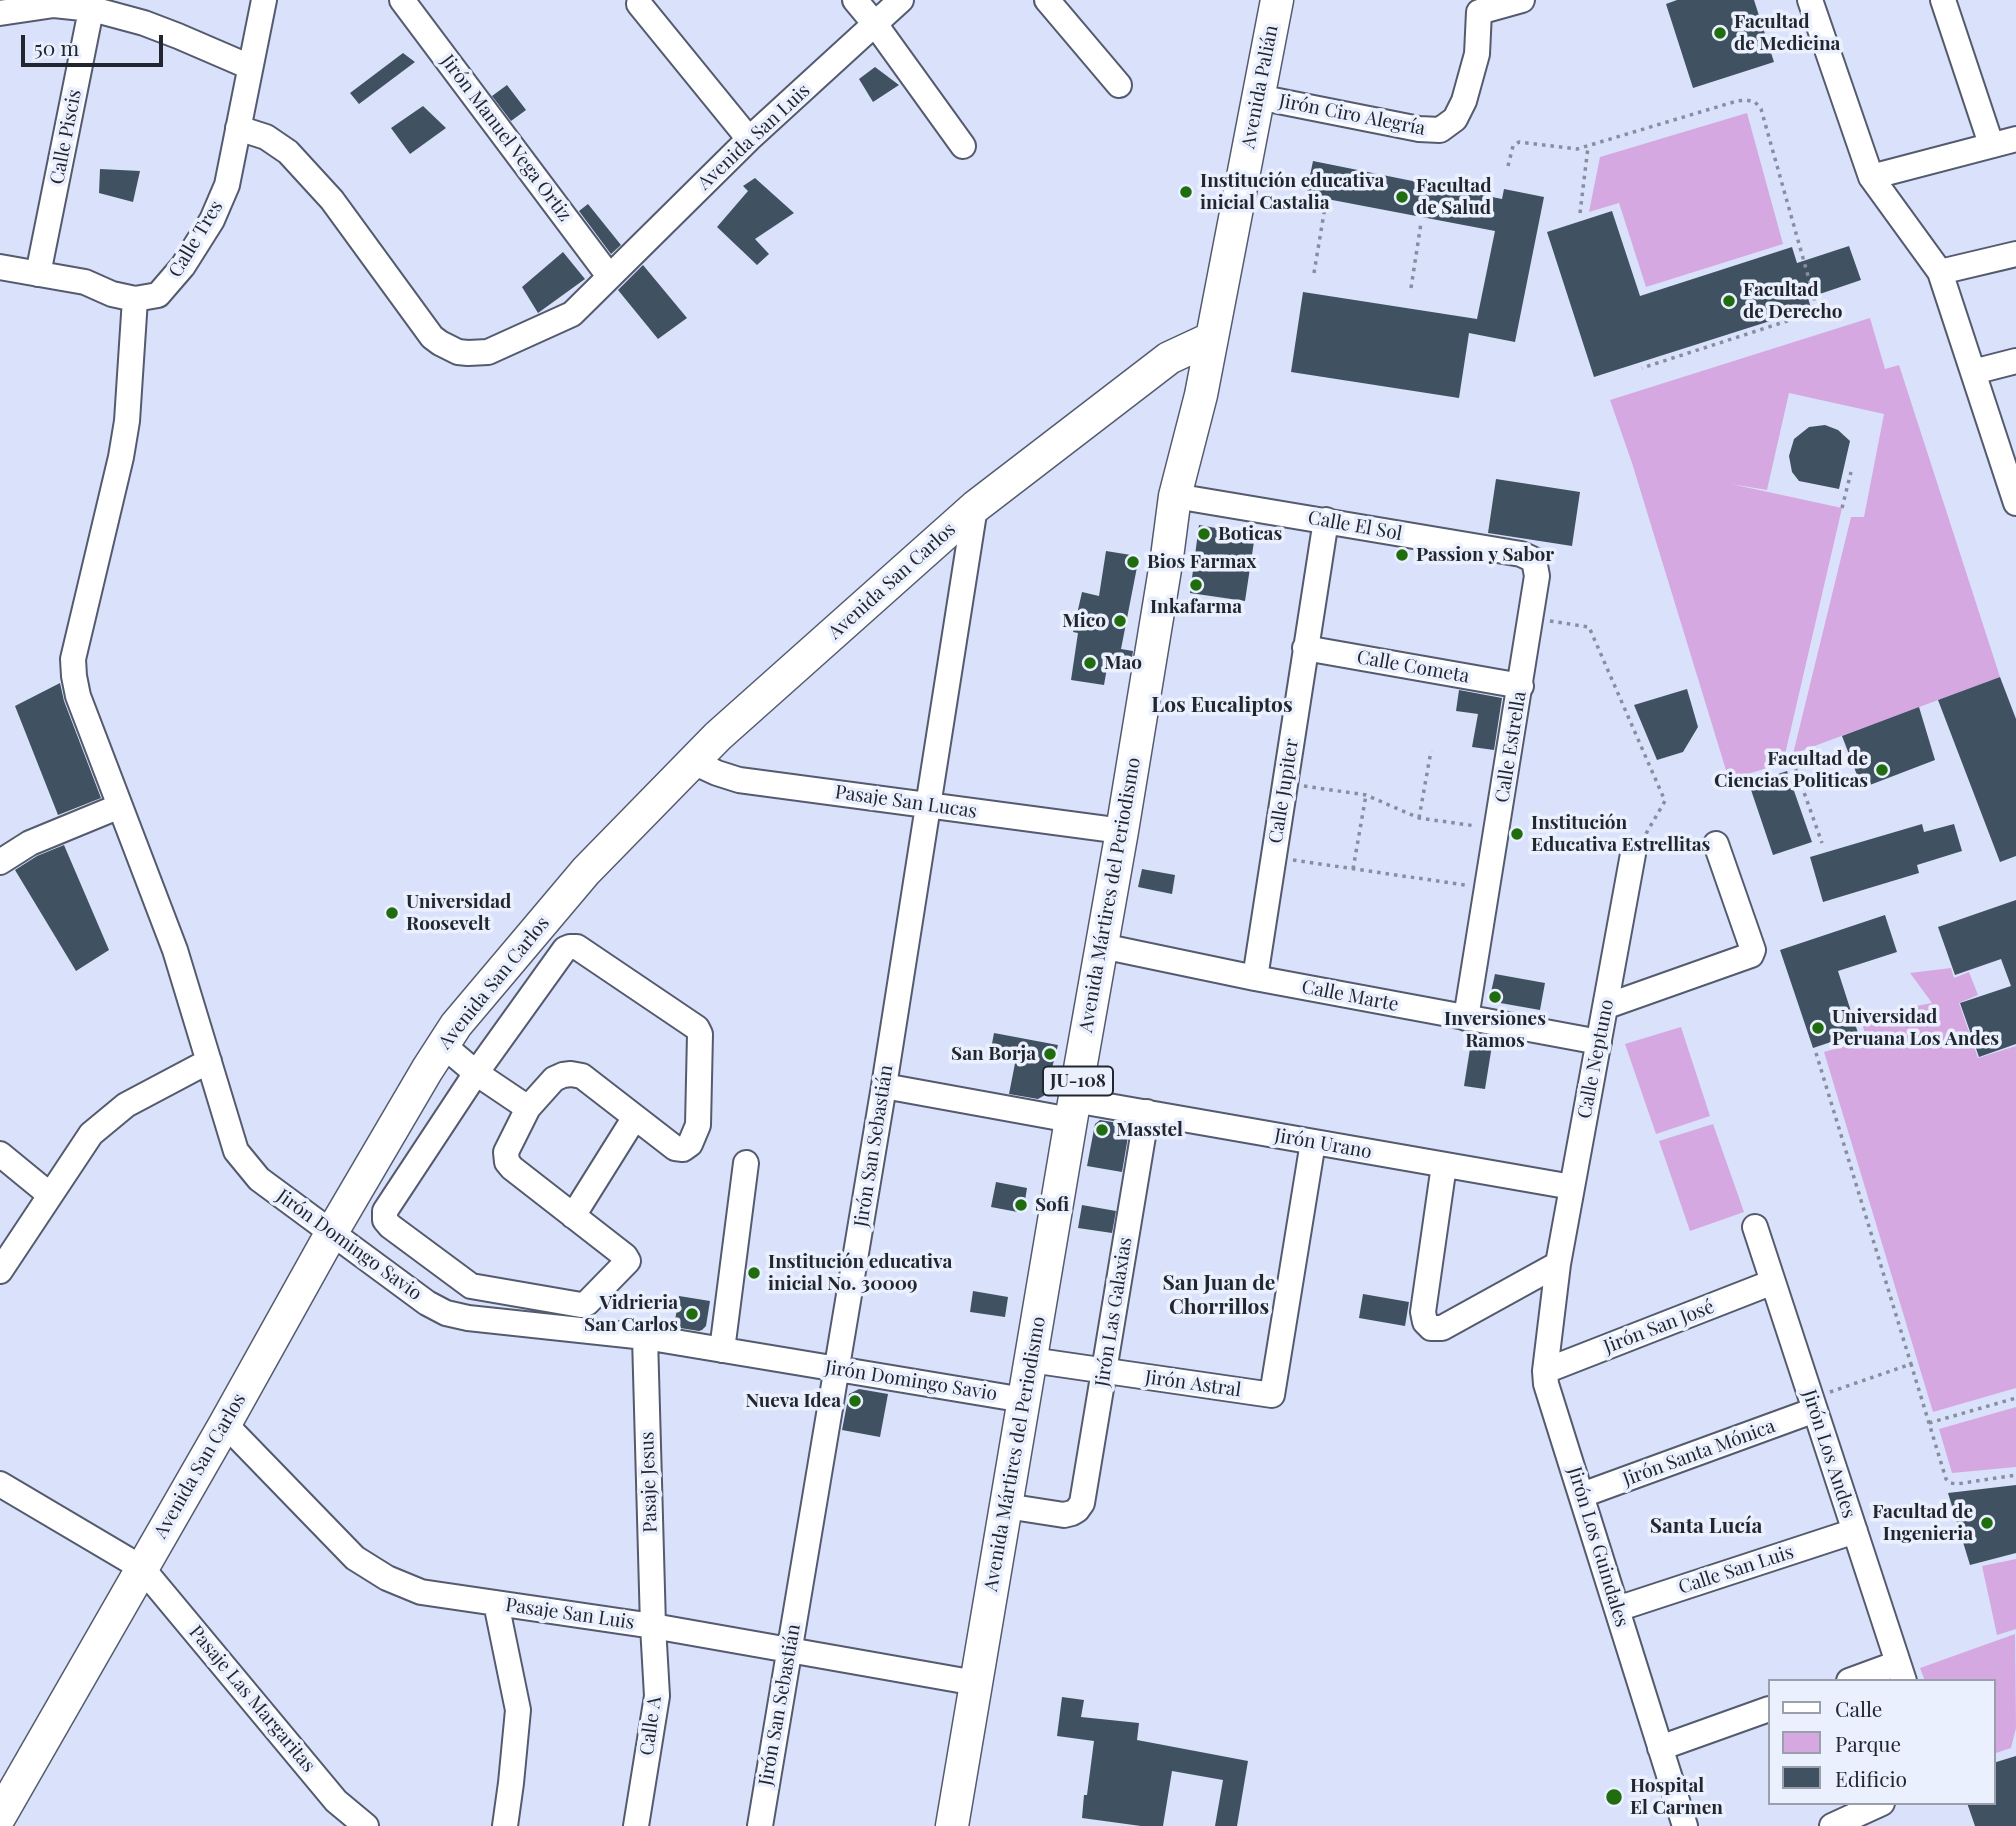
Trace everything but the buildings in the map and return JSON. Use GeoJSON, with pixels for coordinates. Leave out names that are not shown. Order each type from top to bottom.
{"type":"FeatureCollection","features":[{"type":"Feature","properties":{"kind":"main road","name":"Avenida Palián"},"geometry":{"type":"LineString","coordinates":[[1212,338],[1277,0]]}},
{"type":"Feature","properties":{"kind":"main road","name":"Avenida Mártires del Periodismo"},"geometry":{"type":"LineString","coordinates":[[952,1826],[1122,831],[1175,496],[1201,395],[1212,338]]}},
{"type":"Feature","properties":{"kind":"main road","name":"Avenida San Carlos"},"geometry":{"type":"LineString","coordinates":[[0,1815],[332,1232],[456,1025],[586,871],[718,736],[975,507],[1169,358],[1212,338]]}},
{"type":"Feature","properties":{"kind":"street","name":"Calle Tres"},"geometry":{"type":"LineString","coordinates":[[135,299],[158,295],[183,267],[212,220],[227,185],[264,0]]}},
{"type":"Feature","properties":{"kind":"street","name":"Jirón Manuel Vega Ortiz"},"geometry":{"type":"LineString","coordinates":[[402,0],[609,276]]}},
{"type":"Feature","properties":{"kind":"street"},"geometry":{"type":"LineString","coordinates":[[855,0],[963,146]]}},
{"type":"Feature","properties":{"kind":"street","name":"Avenida San Luis"},"geometry":{"type":"LineString","coordinates":[[238,128],[266,137],[288,152],[332,200],[432,337],[449,348],[468,354],[488,352],[572,314],[749,139],[901,0]]}},
{"type":"Feature","properties":{"kind":"street"},"geometry":{"type":"LineString","coordinates":[[1047,0],[1119,85]]}},
{"type":"Feature","properties":{"kind":"street","name":"Jirón Ciro Alegría"},"geometry":{"type":"LineString","coordinates":[[1258,97],[1419,129],[1440,130],[1455,119],[1464,101],[1477,54],[1480,6],[1522,0]]}},
{"type":"Feature","properties":{"kind":"street"},"geometry":{"type":"LineString","coordinates":[[1810,0],[1871,177],[1940,272],[1973,372],[2011,472],[2016,503]]}},
{"type":"Feature","properties":{"kind":"street"},"geometry":{"type":"LineString","coordinates":[[1943,0],[1992,144]]}},
{"type":"Feature","properties":{"kind":"street"},"geometry":{"type":"LineString","coordinates":[[639,4],[749,139]]}},
{"type":"Feature","properties":{"kind":"street"},"geometry":{"type":"LineString","coordinates":[[0,13],[54,5],[92,5],[167,32],[250,67]]}},
{"type":"Feature","properties":{"kind":"street","name":"Calle Piscis"},"geometry":{"type":"LineString","coordinates":[[38,274],[92,5]]}},
{"type":"Feature","properties":{"kind":"street"},"geometry":{"type":"LineString","coordinates":[[1871,177],[2016,139]]}},
{"type":"Feature","properties":{"kind":"street"},"geometry":{"type":"LineString","coordinates":[[1940,272],[2016,254]]}},
{"type":"Feature","properties":{"kind":"street"},"geometry":{"type":"LineString","coordinates":[[0,267],[85,282],[112,294],[135,299]]}},
{"type":"Feature","properties":{"kind":"street","name":"Jirón Domingo Savio"},"geometry":{"type":"LineString","coordinates":[[135,299],[127,421],[121,457],[73,659],[74,676],[78,696],[174,950],[236,1151],[259,1179],[427,1303],[446,1313],[468,1318],[645,1337],[1024,1400]]}},
{"type":"Feature","properties":{"kind":"street"},"geometry":{"type":"LineString","coordinates":[[1973,372],[2016,361]]}},
{"type":"Feature","properties":{"kind":"street","name":"Calle El Sol"},"geometry":{"type":"LineString","coordinates":[[1175,496],[1521,554],[1534,560]]}},
{"type":"Feature","properties":{"kind":"street","name":"Jirón San Sebastián"},"geometry":{"type":"LineString","coordinates":[[760,1826],[884,1086],[975,507]]}},
{"type":"Feature","properties":{"kind":"street","name":"Calle Jupiter"},"geometry":{"type":"LineString","coordinates":[[1255,978],[1325,520]]}},
{"type":"Feature","properties":{"kind":"street","name":"Calle Estrella"},"geometry":{"type":"LineString","coordinates":[[1466,1018],[1531,619],[1537,576],[1534,560]]}},
{"type":"Feature","properties":{"kind":"street","name":"Calle Cometa"},"geometry":{"type":"LineString","coordinates":[[1305,648],[1521,686]]}},
{"type":"Feature","properties":{"kind":"street","name":"Pasaje San Lucas"},"geometry":{"type":"LineString","coordinates":[[693,762],[738,780],[1122,831]]}},
{"type":"Feature","properties":{"kind":"street"},"geometry":{"type":"LineString","coordinates":[[0,862],[30,843],[120,806]]}},
{"type":"Feature","properties":{"kind":"street"},"geometry":{"type":"LineString","coordinates":[[1607,1006],[1751,955],[1753,950],[1716,844]]}},
{"type":"Feature","properties":{"kind":"street","name":"Calle Neptuno"},"geometry":{"type":"LineString","coordinates":[[1558,1264],[1633,854]]}},
{"type":"Feature","properties":{"kind":"street","name":"Calle Marte"},"geometry":{"type":"LineString","coordinates":[[1102,946],[1255,978],[1599,1042]]}},
{"type":"Feature","properties":{"kind":"street"},"geometry":{"type":"LineString","coordinates":[[570,947],[577,947],[697,1028],[700,1034],[698,1125],[690,1144],[683,1149],[675,1148],[635,1117],[582,1076],[563,1074],[554,1079],[528,1108],[506,1152],[507,1162],[512,1168],[628,1261],[587,1303],[581,1305],[471,1286],[384,1220],[385,1211],[476,1073],[565,949],[570,947]]}},
{"type":"Feature","properties":{"kind":"street"},"geometry":{"type":"LineString","coordinates":[[443,1045],[476,1073],[528,1108]]}},
{"type":"Feature","properties":{"kind":"street"},"geometry":{"type":"LineString","coordinates":[[0,1271],[91,1134],[126,1105],[209,1061]]}},
{"type":"Feature","properties":{"kind":"street","name":"Jirón Urano"},"geometry":{"type":"LineString","coordinates":[[884,1086],[1073,1110],[1147,1112],[1572,1187]]}},
{"type":"Feature","properties":{"kind":"street","name":"Jirón Las Galaxias"},"geometry":{"type":"LineString","coordinates":[[1006,1506],[1064,1515],[1077,1510],[1082,1503],[1147,1112]]}},
{"type":"Feature","properties":{"kind":"street"},"geometry":{"type":"LineString","coordinates":[[573,1216],[635,1117]]}},
{"type":"Feature","properties":{"kind":"street","name":"Jirón Astral"},"geometry":{"type":"LineString","coordinates":[[1031,1360],[1272,1395],[1314,1142]]}},
{"type":"Feature","properties":{"kind":"street"},"geometry":{"type":"LineString","coordinates":[[0,1154],[50,1195]]}},
{"type":"Feature","properties":{"kind":"street"},"geometry":{"type":"LineString","coordinates":[[722,1350],[746,1163]]}},
{"type":"Feature","properties":{"kind":"street"},"geometry":{"type":"LineString","coordinates":[[1444,1165],[1423,1312],[1425,1322],[1431,1328],[1442,1328],[1558,1264]]}},
{"type":"Feature","properties":{"kind":"street","name":"Jirón Los Andes"},"geometry":{"type":"LineString","coordinates":[[1755,1227],[1901,1672]]}},
{"type":"Feature","properties":{"kind":"street","name":"Jirón Los Guindales"},"geometry":{"type":"LineString","coordinates":[[1558,1264],[1545,1371],[1546,1384],[1685,1826]]}},
{"type":"Feature","properties":{"kind":"street","name":"Jirón San José"},"geometry":{"type":"LineString","coordinates":[[1545,1371],[1773,1282]]}},
{"type":"Feature","properties":{"kind":"street","name":"Pasaje Jesus"},"geometry":{"type":"LineString","coordinates":[[645,1337],[653,1626]]}},
{"type":"Feature","properties":{"kind":"street","name":"Jirón Santa Mónica"},"geometry":{"type":"LineString","coordinates":[[1582,1495],[1813,1404]]}},
{"type":"Feature","properties":{"kind":"street","name":"Pasaje San Luis"},"geometry":{"type":"LineString","coordinates":[[225,1424],[355,1558],[387,1578],[421,1592],[653,1626],[976,1684]]}},
{"type":"Feature","properties":{"kind":"street"},"geometry":{"type":"LineString","coordinates":[[2,1491],[142,1567]]}},
{"type":"Feature","properties":{"kind":"street","name":"Calle San Luis"},"geometry":{"type":"LineString","coordinates":[[1617,1609],[1855,1531]]}},
{"type":"Feature","properties":{"kind":"street","name":"Pasaje Las Margaritas"},"geometry":{"type":"LineString","coordinates":[[142,1567],[336,1801],[366,1826]]}},
{"type":"Feature","properties":{"kind":"street"},"geometry":{"type":"LineString","coordinates":[[496,1603],[518,1710],[505,1826]]}},
{"type":"Feature","properties":{"kind":"street","name":"Calle A"},"geometry":{"type":"LineString","coordinates":[[636,1826],[657,1696],[653,1626]]}},
{"type":"Feature","properties":{"kind":"street"},"geometry":{"type":"LineString","coordinates":[[1861,1679],[1901,1672]]}},
{"type":"Feature","properties":{"kind":"street"},"geometry":{"type":"LineString","coordinates":[[1660,1748],[1768,1709]]}},
{"type":"Feature","properties":{"kind":"street"},"geometry":{"type":"LineString","coordinates":[[1832,1826],[1878,1805]]}},
{"type":"Feature","properties":{"kind":"path"},"geometry":{"type":"LineString","coordinates":[[1508,166],[1513,146],[1519,142],[1570,150],[1588,147],[1737,101],[1755,102],[1761,109],[1814,297],[1815,309],[1812,313],[1642,368]]}},
{"type":"Feature","properties":{"kind":"path"},"geometry":{"type":"LineString","coordinates":[[1580,213],[1588,147]]}},
{"type":"Feature","properties":{"kind":"path"},"geometry":{"type":"LineString","coordinates":[[1314,273],[1325,207]]}},
{"type":"Feature","properties":{"kind":"path"},"geometry":{"type":"LineString","coordinates":[[1411,288],[1421,223]]}},
{"type":"Feature","properties":{"kind":"path"},"geometry":{"type":"LineString","coordinates":[[1842,508],[1851,472]]}},
{"type":"Feature","properties":{"kind":"path"},"geometry":{"type":"LineString","coordinates":[[1531,619],[1590,626],[1665,801],[1633,854]]}},
{"type":"Feature","properties":{"kind":"path"},"geometry":{"type":"LineString","coordinates":[[1419,818],[1431,751]]}},
{"type":"Feature","properties":{"kind":"path"},"geometry":{"type":"LineString","coordinates":[[1783,763],[1794,764],[1822,842]]}},
{"type":"Feature","properties":{"kind":"path"},"geometry":{"type":"LineString","coordinates":[[1285,783],[1366,795],[1419,818],[1497,829]]}},
{"type":"Feature","properties":{"kind":"path"},"geometry":{"type":"LineString","coordinates":[[1353,869],[1366,795]]}},
{"type":"Feature","properties":{"kind":"path"},"geometry":{"type":"LineString","coordinates":[[1274,857],[1488,889]]}},
{"type":"Feature","properties":{"kind":"path"},"geometry":{"type":"LineString","coordinates":[[1816,1053],[1946,1479],[1957,1484],[2016,1475]]}},
{"type":"Feature","properties":{"kind":"path"},"geometry":{"type":"LineString","coordinates":[[1813,1404],[1911,1364]]}},
{"type":"Feature","properties":{"kind":"path"},"geometry":{"type":"LineString","coordinates":[[1929,1423],[2016,1398]]}},
{"type":"Feature","properties":{"kind":"green space"},"geometry":{"type":"Polygon","coordinates":[[[1747,113],[1783,244],[1646,287],[1619,203],[1589,212],[1600,157],[1747,113]]]}},
{"type":"Feature","properties":{"kind":"green space"},"geometry":{"type":"Polygon","coordinates":[[[1870,318],[1885,369],[1899,365],[2000,677],[1793,754],[1851,517],[1864,517],[1884,414],[1789,393],[1767,490],[1731,484],[1842,508],[1783,763],[1729,780],[1632,463],[1610,400],[1870,318]]]}},
{"type":"Feature","properties":{"kind":"green space"},"geometry":{"type":"Polygon","coordinates":[[[1951,968],[1954,978],[1969,972],[1978,995],[1959,1003],[1978,1058],[2016,1046],[2016,1388],[1933,1412],[1824,1052],[1867,1040],[1860,1017],[1932,1003],[1910,973],[1951,968]]]}},
{"type":"Feature","properties":{"kind":"green space"},"geometry":{"type":"Polygon","coordinates":[[[1681,1027],[1710,1116],[1656,1134],[1625,1044],[1681,1027]]]}},
{"type":"Feature","properties":{"kind":"green space"},"geometry":{"type":"Polygon","coordinates":[[[1713,1124],[1744,1212],[1690,1231],[1659,1141],[1713,1124]]]}},
{"type":"Feature","properties":{"kind":"green space"},"geometry":{"type":"Polygon","coordinates":[[[2016,1407],[2016,1467],[1952,1473],[1939,1429],[2016,1407]]]}},
{"type":"Feature","properties":{"kind":"green space"},"geometry":{"type":"Polygon","coordinates":[[[2016,1559],[2016,1629],[1997,1635],[1982,1566],[2016,1559]]]}},
{"type":"Feature","properties":{"kind":"green space"},"geometry":{"type":"Polygon","coordinates":[[[2015,1634],[2016,1728],[2011,1748],[1995,1753],[1995,1679],[1924,1679],[1920,1668],[2015,1634]]]}},
{"type":"Feature","properties":{"kind":"place","name":"Facultad de Medicina"},"geometry":{"type":"Point","coordinates":[1720,33]}},
{"type":"Feature","properties":{"kind":"place","name":"Institución educativa inicial Castalia"},"geometry":{"type":"Point","coordinates":[1186,192]}},
{"type":"Feature","properties":{"kind":"place","name":"Facultad de Salud"},"geometry":{"type":"Point","coordinates":[1402,197]}},
{"type":"Feature","properties":{"kind":"place","name":"Facultad de Derecho"},"geometry":{"type":"Point","coordinates":[1729,301]}},
{"type":"Feature","properties":{"kind":"place","name":"Boticas"},"geometry":{"type":"Point","coordinates":[1204,534]}},
{"type":"Feature","properties":{"kind":"place","name":"Passion y Sabor"},"geometry":{"type":"Point","coordinates":[1402,555]}},
{"type":"Feature","properties":{"kind":"place","name":"Bios Farmax"},"geometry":{"type":"Point","coordinates":[1133,562]}},
{"type":"Feature","properties":{"kind":"place","name":"Inkafarma"},"geometry":{"type":"Point","coordinates":[1196,585]}},
{"type":"Feature","properties":{"kind":"place","name":"Mico"},"geometry":{"type":"Point","coordinates":[1120,621]}},
{"type":"Feature","properties":{"kind":"place","name":"Mao"},"geometry":{"type":"Point","coordinates":[1090,663]}},
{"type":"Feature","properties":{"kind":"place","name":"Facultad de Ciencias Politicas"},"geometry":{"type":"Point","coordinates":[1882,770]}},
{"type":"Feature","properties":{"kind":"place","name":"Institución Educativa Estrellitas"},"geometry":{"type":"Point","coordinates":[1517,834]}},
{"type":"Feature","properties":{"kind":"place","name":"Universidad Roosevelt"},"geometry":{"type":"Point","coordinates":[392,913]}},
{"type":"Feature","properties":{"kind":"place","name":"Inversiones Ramos"},"geometry":{"type":"Point","coordinates":[1495,997]}},
{"type":"Feature","properties":{"kind":"place","name":"Universidad Peruana Los Andes"},"geometry":{"type":"Point","coordinates":[1818,1028]}},
{"type":"Feature","properties":{"kind":"place","name":"San Borja"},"geometry":{"type":"Point","coordinates":[1050,1054]}},
{"type":"Feature","properties":{"kind":"place","name":"Masstel"},"geometry":{"type":"Point","coordinates":[1102,1130]}},
{"type":"Feature","properties":{"kind":"place","name":"Sofi"},"geometry":{"type":"Point","coordinates":[1021,1205]}},
{"type":"Feature","properties":{"kind":"place","name":"Institución educativa inicial No. 30009"},"geometry":{"type":"Point","coordinates":[754,1273]}},
{"type":"Feature","properties":{"kind":"place","name":"Vidrieria San Carlos"},"geometry":{"type":"Point","coordinates":[692,1314]}},
{"type":"Feature","properties":{"kind":"place","name":"Nueva Idea"},"geometry":{"type":"Point","coordinates":[855,1401]}},
{"type":"Feature","properties":{"kind":"place","name":"Facultad de Ingenieria"},"geometry":{"type":"Point","coordinates":[1987,1523]}},
{"type":"Feature","properties":{"kind":"place","name":"Hospital El Carmen"},"geometry":{"type":"Point","coordinates":[1614,1797]}},
{"type":"Feature","properties":{"kind":"district","name":"Los Eucaliptos"},"geometry":{"type":"Point","coordinates":[1222,705]}},
{"type":"Feature","properties":{"kind":"district","name":"San Juan de Chorrillos"},"geometry":{"type":"Point","coordinates":[1219,1295]}},
{"type":"Feature","properties":{"kind":"district","name":"Santa Lucía"},"geometry":{"type":"Point","coordinates":[1706,1526]}}]}
